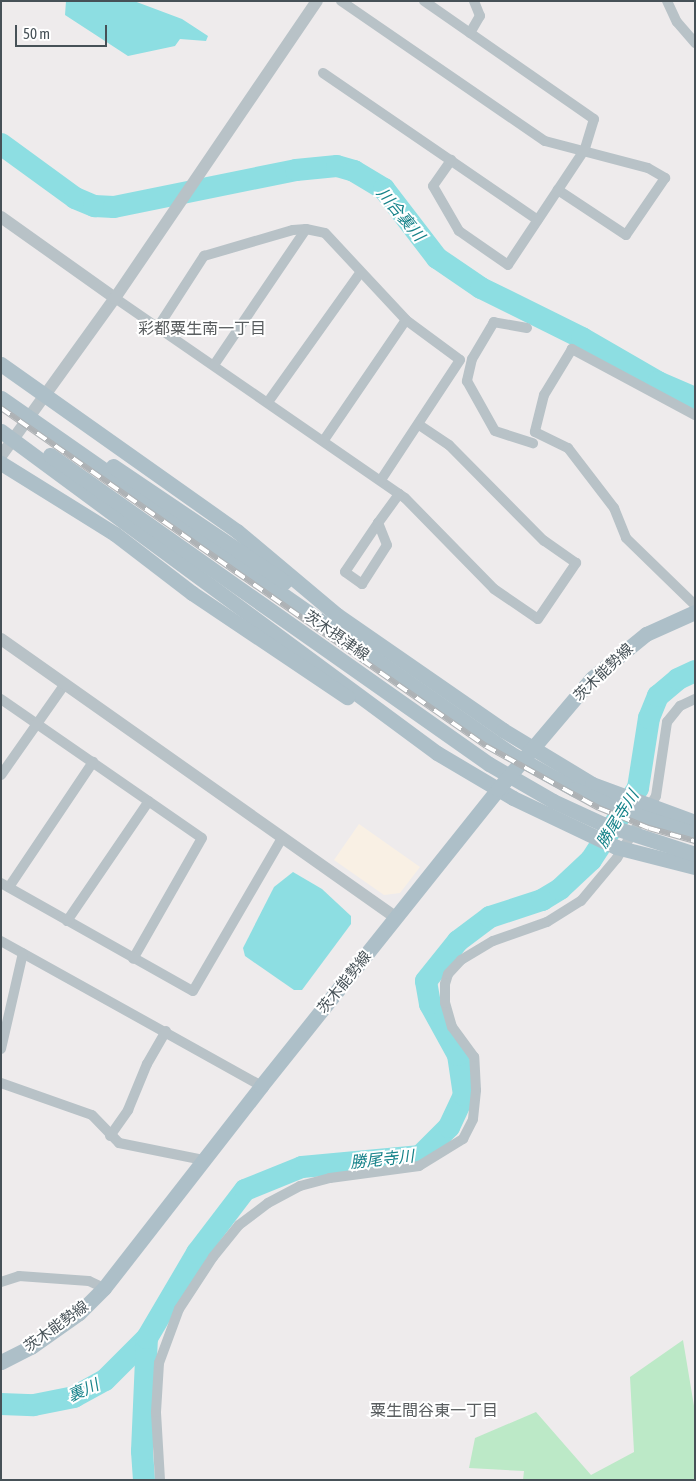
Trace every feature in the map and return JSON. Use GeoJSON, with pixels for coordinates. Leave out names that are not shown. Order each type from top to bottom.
{"type":"FeatureCollection","features":[{"type":"Feature","properties":{"kind":"main road"},"geometry":{"type":"LineString","coordinates":[[1,364],[238,532],[337,615]]}},
{"type":"Feature","properties":{"kind":"main road"},"geometry":{"type":"LineString","coordinates":[[1,393],[337,615],[476,712],[604,790],[657,817],[695,822]]}},
{"type":"Feature","properties":{"kind":"main road","name":"茨木摂津線"},"geometry":{"type":"LineString","coordinates":[[1,398],[428,699],[557,780],[657,817],[695,834]]}},
{"type":"Feature","properties":{"kind":"main road","name":"茨木摂津線"},"geometry":{"type":"LineString","coordinates":[[1,422],[489,764],[553,801],[641,839],[695,854]]}},
{"type":"Feature","properties":{"kind":"main road"},"geometry":{"type":"LineString","coordinates":[[1,431],[437,753],[498,790],[577,829],[632,853],[695,867]]}},
{"type":"Feature","properties":{"kind":"main road"},"geometry":{"type":"LineString","coordinates":[[1,463],[130,545],[180,585],[302,670],[380,712]]}},
{"type":"Feature","properties":{"kind":"main road","name":"茨木能勢線"},"geometry":{"type":"LineString","coordinates":[[1,1362],[31,1347],[79,1313],[104,1288],[261,1086],[498,790],[592,678],[638,639],[695,612]]}},
{"type":"Feature","properties":{"kind":"street"},"geometry":{"type":"LineString","coordinates":[[1,456],[46,396],[138,265],[317,1]]}},
{"type":"Feature","properties":{"kind":"street"},"geometry":{"type":"LineString","coordinates":[[341,1],[545,141],[585,149],[648,168],[665,178],[626,235],[558,190]]}},
{"type":"Feature","properties":{"kind":"street"},"geometry":{"type":"LineString","coordinates":[[424,1],[594,119],[585,149],[508,265],[459,231],[433,186],[451,160]]}},
{"type":"Feature","properties":{"kind":"street"},"geometry":{"type":"LineString","coordinates":[[470,33],[480,16],[474,1]]}},
{"type":"Feature","properties":{"kind":"street"},"geometry":{"type":"LineString","coordinates":[[667,1],[677,22],[695,43]]}},
{"type":"Feature","properties":{"kind":"street"},"geometry":{"type":"LineString","coordinates":[[323,73],[538,220]]}},
{"type":"Feature","properties":{"kind":"street"},"geometry":{"type":"LineString","coordinates":[[1,217],[115,298],[381,480],[399,494],[494,589],[538,619],[576,563],[544,541],[449,444],[418,424]]}},
{"type":"Feature","properties":{"kind":"street"},"geometry":{"type":"LineString","coordinates":[[158,327],[204,256],[306,229],[325,233],[360,273],[406,320],[460,360],[381,480]]}},
{"type":"Feature","properties":{"kind":"street"},"geometry":{"type":"LineString","coordinates":[[214,365],[306,229]]}},
{"type":"Feature","properties":{"kind":"street"},"geometry":{"type":"LineString","coordinates":[[268,402],[360,273]]}},
{"type":"Feature","properties":{"kind":"street"},"geometry":{"type":"LineString","coordinates":[[324,440],[406,320]]}},
{"type":"Feature","properties":{"kind":"street"},"geometry":{"type":"LineString","coordinates":[[526,328],[494,322],[472,359],[467,381],[495,431],[533,443]]}},
{"type":"Feature","properties":{"kind":"street"},"geometry":{"type":"LineString","coordinates":[[695,415],[572,349],[544,395],[535,432],[568,448],[614,508],[626,538],[695,605]]}},
{"type":"Feature","properties":{"kind":"street"},"geometry":{"type":"LineString","coordinates":[[378,523],[387,545],[362,584],[345,572],[378,523],[399,494]]}},
{"type":"Feature","properties":{"kind":"street"},"geometry":{"type":"LineString","coordinates":[[1,639],[396,918]]}},
{"type":"Feature","properties":{"kind":"street"},"geometry":{"type":"LineString","coordinates":[[1,776],[65,684]]}},
{"type":"Feature","properties":{"kind":"street"},"geometry":{"type":"LineString","coordinates":[[1,699],[202,838],[133,959]]}},
{"type":"Feature","properties":{"kind":"street"},"geometry":{"type":"LineString","coordinates":[[160,1480],[156,1412],[159,1364],[179,1309],[213,1257],[239,1225],[268,1203],[300,1186],[330,1178],[419,1166],[462,1138],[473,1119],[476,1090],[474,1057],[452,1027],[445,1003],[445,984],[448,974],[461,960],[493,941],[558,916],[581,901],[631,839],[658,791],[668,721],[684,703],[695,699]]}},
{"type":"Feature","properties":{"kind":"street"},"geometry":{"type":"LineString","coordinates":[[93,762],[5,885],[133,959],[193,991],[282,838]]}},
{"type":"Feature","properties":{"kind":"street"},"geometry":{"type":"LineString","coordinates":[[67,921],[149,801]]}},
{"type":"Feature","properties":{"kind":"street"},"geometry":{"type":"LineString","coordinates":[[1,941],[166,1031],[261,1086]]}},
{"type":"Feature","properties":{"kind":"street"},"geometry":{"type":"LineString","coordinates":[[1,1049],[23,953]]}},
{"type":"Feature","properties":{"kind":"street"},"geometry":{"type":"LineString","coordinates":[[110,1136],[128,1110],[147,1064],[166,1031]]}},
{"type":"Feature","properties":{"kind":"street"},"geometry":{"type":"LineString","coordinates":[[1,1083],[92,1115],[110,1136],[119,1143],[145,1150],[203,1160]]}},
{"type":"Feature","properties":{"kind":"street"},"geometry":{"type":"LineString","coordinates":[[1,1282],[19,1276],[89,1281],[104,1288]]}},
{"type":"Feature","properties":{"kind":"shaded area"},"geometry":{"type":"Polygon","coordinates":[[[359,824],[420,867],[400,893],[384,895],[334,860],[359,824]]]}},
{"type":"Feature","properties":{"kind":"green space"},"geometry":{"type":"Polygon","coordinates":[[[683,1340],[695,1412],[695,1480],[523,1480],[524,1471],[469,1468],[475,1438],[536,1412],[591,1475],[634,1452],[630,1377],[683,1340]]]}},
{"type":"Feature","properties":{"kind":"water"},"geometry":{"type":"Polygon","coordinates":[[[66,1],[134,1],[182,19],[208,36],[206,41],[180,39],[175,46],[128,56],[65,15],[66,1]]]}},
{"type":"Feature","properties":{"kind":"water"},"geometry":{"type":"Polygon","coordinates":[[[293,872],[322,889],[351,916],[351,924],[302,990],[294,990],[245,956],[243,948],[274,887],[293,872]]]}},
{"type":"Feature","properties":{"kind":"waterway","name":"川合裏川"},"geometry":{"type":"LineString","coordinates":[[1,144],[75,198],[94,206],[114,207],[296,170],[337,166],[354,171],[384,189],[437,258],[481,288],[582,338],[658,382],[695,398]]}},
{"type":"Feature","properties":{"kind":"waterway","name":"勝尾寺川"},"geometry":{"type":"LineString","coordinates":[[144,1480],[142,1451],[147,1338],[197,1253],[245,1190],[302,1167],[420,1156],[449,1127],[464,1095],[458,1055],[430,1004],[426,981],[458,941],[490,917],[542,900],[560,889],[591,860],[638,788],[649,718],[658,696],[678,679],[695,671]]}},
{"type":"Feature","properties":{"kind":"waterway","name":"裏川"},"geometry":{"type":"LineString","coordinates":[[1,1404],[34,1405],[74,1397],[105,1380],[147,1338]]}},
{"type":"Feature","properties":{"kind":"railway"},"geometry":{"type":"LineString","coordinates":[[1,408],[486,746],[599,808],[649,828],[695,841]]}},
{"type":"Feature","properties":{"kind":"district","name":"彩都粟生南一丁目"},"geometry":{"type":"Point","coordinates":[202,328]}},
{"type":"Feature","properties":{"kind":"district","name":"粟生間谷東一丁目"},"geometry":{"type":"Point","coordinates":[434,1410]}}]}
